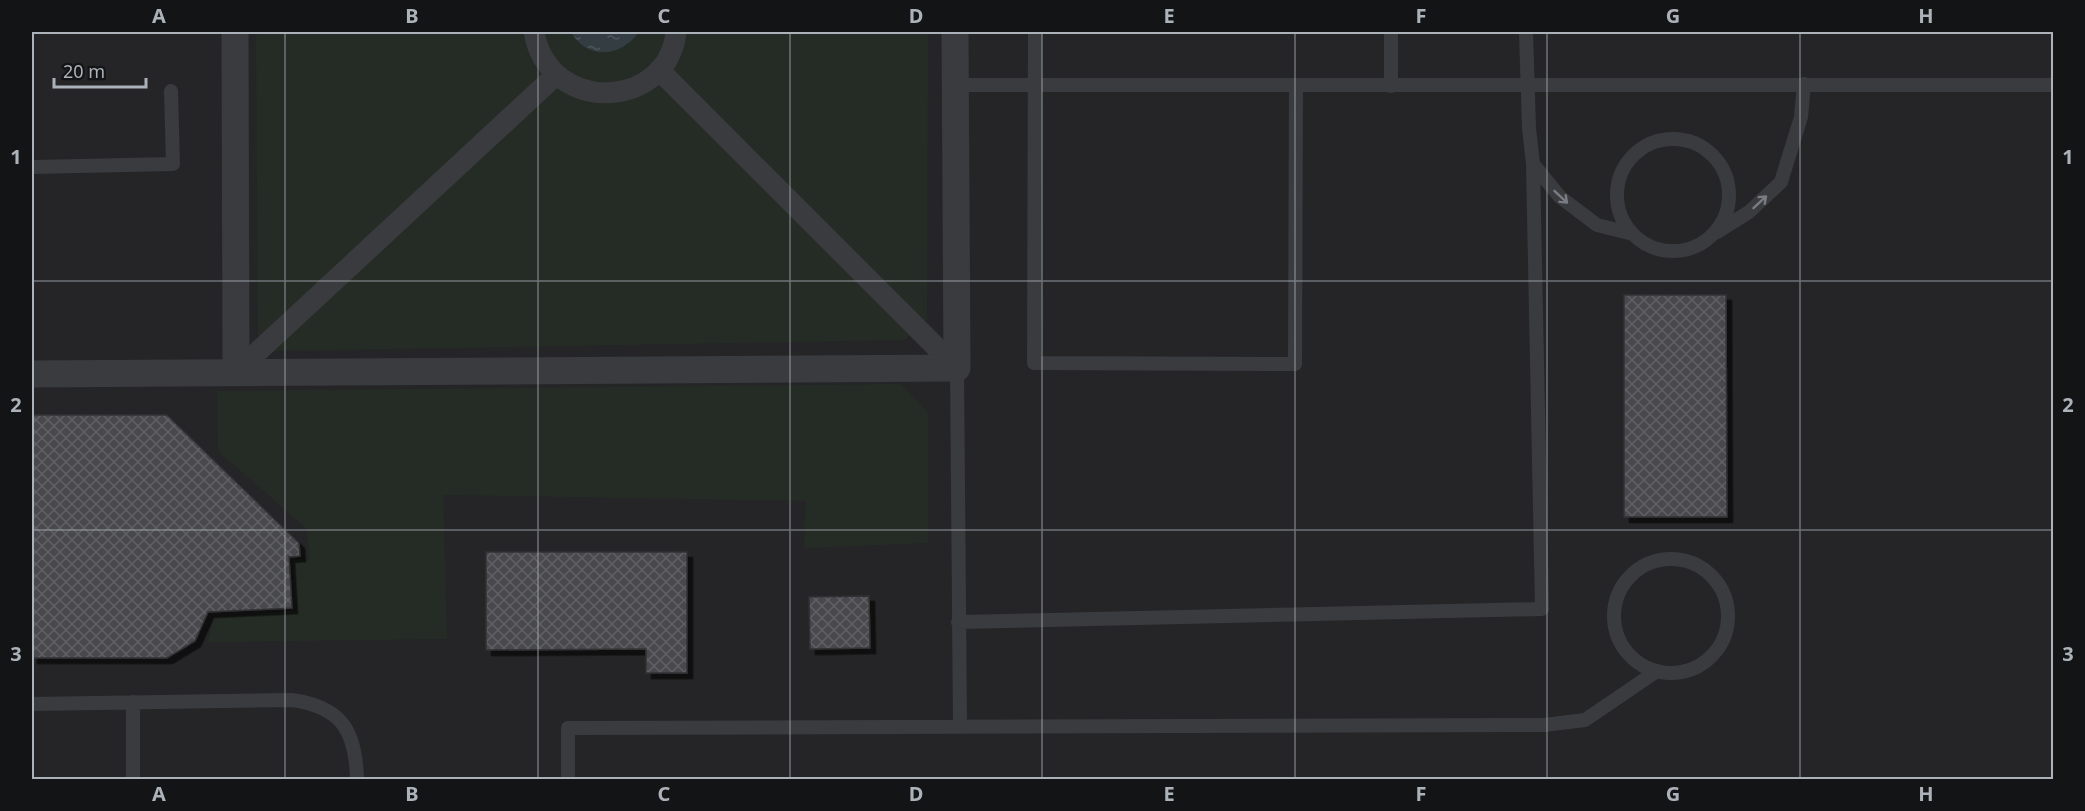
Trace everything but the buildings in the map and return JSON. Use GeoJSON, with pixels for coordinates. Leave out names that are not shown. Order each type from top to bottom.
{"type":"FeatureCollection","features":[{"type":"Feature","properties":{"kind":"street"},"geometry":{"type":"LineString","coordinates":[[235,32],[236,372]]}},
{"type":"Feature","properties":{"kind":"street"},"geometry":{"type":"LineString","coordinates":[[534,32],[544,61],[556,75],[590,92],[609,93],[627,90],[644,82],[659,69],[669,54],[676,32]]}},
{"type":"Feature","properties":{"kind":"street"},"geometry":{"type":"LineString","coordinates":[[955,32],[957,368]]}},
{"type":"Feature","properties":{"kind":"street"},"geometry":{"type":"LineString","coordinates":[[659,69],[957,368]]}},
{"type":"Feature","properties":{"kind":"street"},"geometry":{"type":"LineString","coordinates":[[236,372],[556,75]]}},
{"type":"Feature","properties":{"kind":"street"},"geometry":{"type":"LineString","coordinates":[[32,374],[957,368]]}},
{"type":"Feature","properties":{"kind":"lane"},"geometry":{"type":"LineString","coordinates":[[1035,32],[1034,363],[1296,364],[1296,86]]}},
{"type":"Feature","properties":{"kind":"lane"},"geometry":{"type":"LineString","coordinates":[[1391,32],[1391,86]]}},
{"type":"Feature","properties":{"kind":"lane"},"geometry":{"type":"LineString","coordinates":[[958,622],[1542,609],[1533,164],[1527,86],[1526,32]]}},
{"type":"Feature","properties":{"kind":"lane"},"geometry":{"type":"LineString","coordinates":[[1712,235],[1721,224],[1730,196],[1728,181],[1714,156],[1689,141],[1674,139],[1646,146],[1634,155],[1625,167],[1617,194],[1619,209],[1633,234],[1658,249],[1672,251],[1701,244],[1749,212],[1781,182],[1801,117],[1804,84]]}},
{"type":"Feature","properties":{"kind":"lane"},"geometry":{"type":"LineString","coordinates":[[956,85],[2054,85]]}},
{"type":"Feature","properties":{"kind":"lane"},"geometry":{"type":"LineString","coordinates":[[32,167],[173,164],[171,91]]}},
{"type":"Feature","properties":{"kind":"lane"},"geometry":{"type":"LineString","coordinates":[[1533,164],[1560,197],[1597,225],[1633,234]]}},
{"type":"Feature","properties":{"kind":"lane"},"geometry":{"type":"LineString","coordinates":[[957,368],[960,727]]}},
{"type":"Feature","properties":{"kind":"lane"},"geometry":{"type":"LineString","coordinates":[[568,780],[568,728],[1544,725],[1585,720],[1657,671],[1672,673],[1687,671],[1701,665],[1713,656],[1722,644],[1729,615],[1727,600],[1721,586],[1712,574],[1686,560],[1671,558],[1656,560],[1642,566],[1621,587],[1616,601],[1614,616],[1616,631],[1622,645],[1631,657],[1643,666],[1657,671]]}},
{"type":"Feature","properties":{"kind":"lane"},"geometry":{"type":"LineString","coordinates":[[32,704],[292,700],[310,703],[326,710],[340,721],[351,737],[356,754],[357,780]]}},
{"type":"Feature","properties":{"kind":"lane"},"geometry":{"type":"LineString","coordinates":[[133,702],[133,780]]}},
{"type":"Feature","properties":{"kind":"shaded area"},"geometry":{"type":"Polygon","coordinates":[[[32,32],[2053,32],[2053,779],[32,779],[32,32]]]}},
{"type":"Feature","properties":{"kind":"shaded area"},"geometry":{"type":"Polygon","coordinates":[[[256,32],[928,32],[927,320],[905,340],[274,351],[258,335],[256,32]]]}},
{"type":"Feature","properties":{"kind":"shaded area"},"geometry":{"type":"Polygon","coordinates":[[[901,384],[928,412],[928,543],[804,548],[806,501],[443,495],[447,639],[208,642],[214,617],[296,611],[293,561],[310,559],[307,529],[218,451],[217,391],[901,384]]]}},
{"type":"Feature","properties":{"kind":"water"},"geometry":{"type":"Polygon","coordinates":[[[571,32],[639,32],[623,47],[605,52],[586,48],[571,32]]]}}]}
